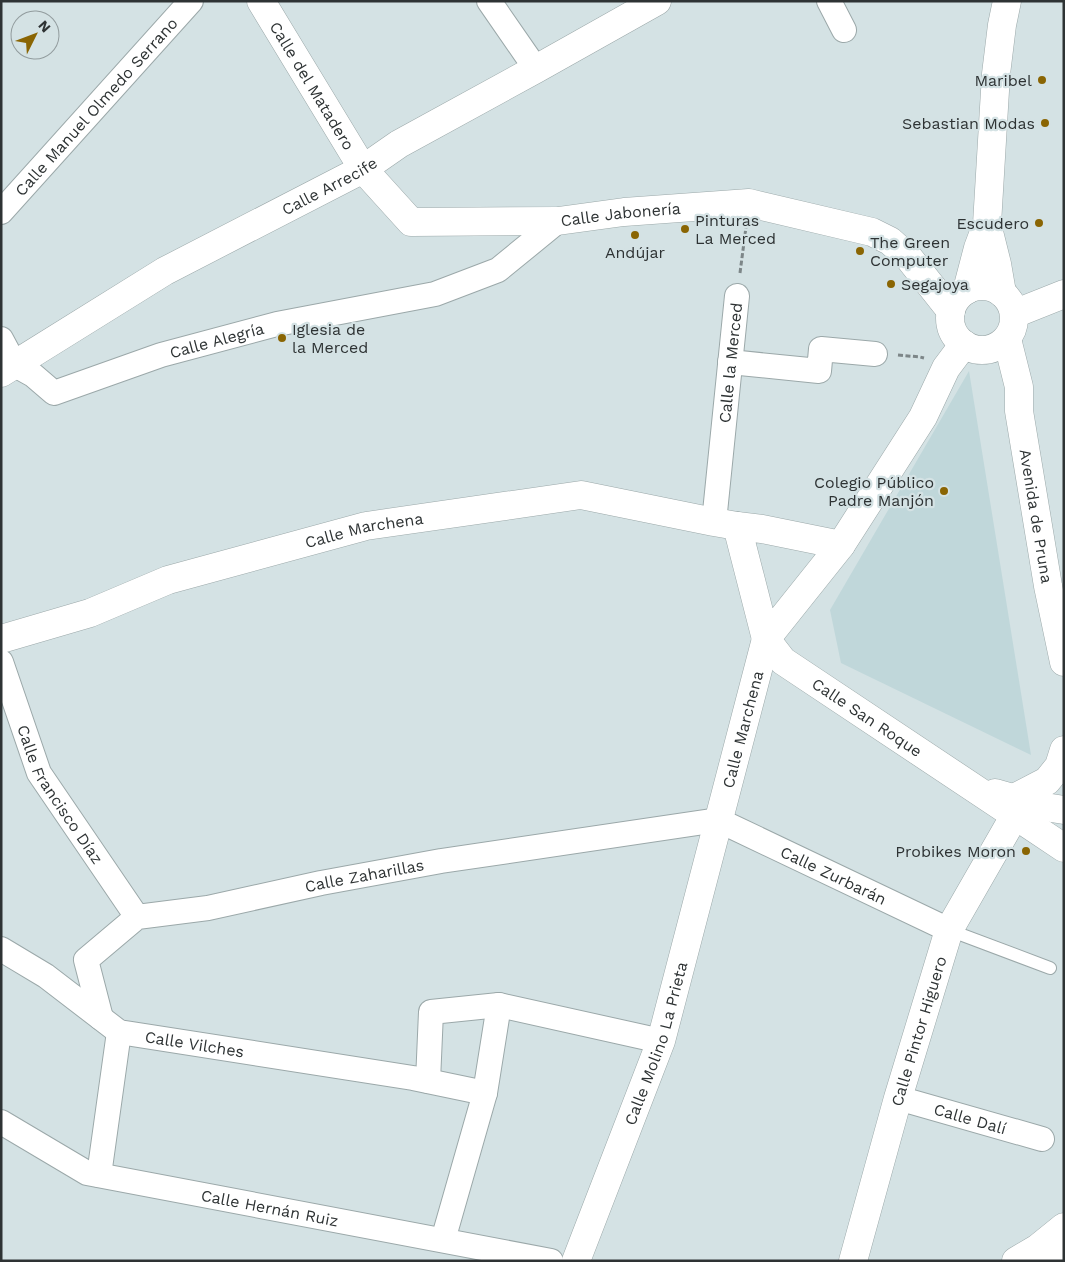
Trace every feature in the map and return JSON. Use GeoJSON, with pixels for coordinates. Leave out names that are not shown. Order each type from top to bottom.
{"type":"FeatureCollection","features":[{"type":"Feature","properties":{"kind":"street","name":"Calle Manuel Olmedo Serrano"},"geometry":{"type":"LineString","coordinates":[[1,212],[191,1]]}},
{"type":"Feature","properties":{"kind":"street","name":"Calle del Matadero"},"geometry":{"type":"LineString","coordinates":[[261,1],[363,169]]}},
{"type":"Feature","properties":{"kind":"street"},"geometry":{"type":"LineString","coordinates":[[489,1],[536,69]]}},
{"type":"Feature","properties":{"kind":"street","name":"Calle Arrecife"},"geometry":{"type":"LineString","coordinates":[[8,369],[165,271],[363,169],[399,144],[657,1]]}},
{"type":"Feature","properties":{"kind":"street"},"geometry":{"type":"LineString","coordinates":[[829,1],[844,30]]}},
{"type":"Feature","properties":{"kind":"street","name":"Avenida de Pruna"},"geometry":{"type":"LineString","coordinates":[[967,290],[978,248],[987,224],[996,74],[1007,1]]}},
{"type":"Feature","properties":{"kind":"street","name":"Calle Jabonería"},"geometry":{"type":"LineString","coordinates":[[363,169],[411,222],[558,222],[624,212],[749,203],[872,232],[890,241],[909,258],[951,311]]}},
{"type":"Feature","properties":{"kind":"street","name":"Calle Alegría"},"geometry":{"type":"LineString","coordinates":[[8,369],[33,375],[54,393],[161,355],[277,324],[435,294],[498,270],[558,222]]}},
{"type":"Feature","properties":{"kind":"street","name":"Avenida de Pruna"},"geometry":{"type":"LineString","coordinates":[[987,224],[1007,315],[1019,387],[1019,411],[1048,586],[1063,656]]}},
{"type":"Feature","properties":{"kind":"street"},"geometry":{"type":"LineString","coordinates":[[976,286],[994,288],[1007,315],[999,345],[990,349],[972,347],[957,338],[952,330],[950,321],[954,303],[967,290],[976,286]]}},
{"type":"Feature","properties":{"kind":"street"},"geometry":{"type":"LineString","coordinates":[[1007,315],[1064,294]]}},
{"type":"Feature","properties":{"kind":"street","name":"Calle la Merced"},"geometry":{"type":"LineString","coordinates":[[726,524],[730,362],[737,296]]}},
{"type":"Feature","properties":{"kind":"street"},"geometry":{"type":"LineString","coordinates":[[1,339],[8,369]]}},
{"type":"Feature","properties":{"kind":"street"},"geometry":{"type":"LineString","coordinates":[[766,640],[841,545],[923,417],[946,368],[972,347]]}},
{"type":"Feature","properties":{"kind":"street","name":"Avenida de Pruna"},"geometry":{"type":"LineString","coordinates":[[972,347],[992,366],[1019,411]]}},
{"type":"Feature","properties":{"kind":"street"},"geometry":{"type":"LineString","coordinates":[[730,362],[819,371],[821,349],[874,354]]}},
{"type":"Feature","properties":{"kind":"street","name":"Calle Marchena"},"geometry":{"type":"LineString","coordinates":[[1,639],[90,613],[168,580],[366,526],[581,496],[841,545]]}},
{"type":"Feature","properties":{"kind":"street"},"geometry":{"type":"LineString","coordinates":[[726,524],[766,640]]}},
{"type":"Feature","properties":{"kind":"street","name":"Calle Marchena"},"geometry":{"type":"LineString","coordinates":[[718,820],[766,640]]}},
{"type":"Feature","properties":{"kind":"street","name":"Calle San Roque"},"geometry":{"type":"LineString","coordinates":[[766,640],[783,661],[975,788],[1015,807],[1064,848]]}},
{"type":"Feature","properties":{"kind":"street","name":"Calle Francisco Díaz"},"geometry":{"type":"LineString","coordinates":[[1,662],[39,773],[137,917]]}},
{"type":"Feature","properties":{"kind":"street"},"geometry":{"type":"LineString","coordinates":[[1015,807],[1047,781],[1059,766],[1064,750]]}},
{"type":"Feature","properties":{"kind":"street","name":"Calle San Roque"},"geometry":{"type":"LineString","coordinates":[[1015,807],[1045,807],[1064,810]]}},
{"type":"Feature","properties":{"kind":"street","name":"Calle Pintor Higuero"},"geometry":{"type":"LineString","coordinates":[[853,1261],[898,1098],[949,930],[1015,807]]}},
{"type":"Feature","properties":{"kind":"street","name":"Calle Zaharillas"},"geometry":{"type":"LineString","coordinates":[[137,917],[208,908],[321,883],[442,861],[718,820]]}},
{"type":"Feature","properties":{"kind":"street","name":"Calle Zurbarán"},"geometry":{"type":"LineString","coordinates":[[718,820],[949,930]]}},
{"type":"Feature","properties":{"kind":"street","name":"Calle Molino La Prieta"},"geometry":{"type":"LineString","coordinates":[[576,1261],[661,1041],[718,820]]}},
{"type":"Feature","properties":{"kind":"street"},"geometry":{"type":"LineString","coordinates":[[99,1175],[110,1025],[86,960],[137,917]]}},
{"type":"Feature","properties":{"kind":"street","name":"Calle Vilches"},"geometry":{"type":"LineString","coordinates":[[1,950],[46,976],[110,1025],[485,1093]]}},
{"type":"Feature","properties":{"kind":"street"},"geometry":{"type":"LineString","coordinates":[[421,1080],[431,1012],[499,1005],[661,1041]]}},
{"type":"Feature","properties":{"kind":"street"},"geometry":{"type":"LineString","coordinates":[[443,1240],[485,1093],[499,1005]]}},
{"type":"Feature","properties":{"kind":"street","name":"Calle Dalí"},"geometry":{"type":"LineString","coordinates":[[898,1098],[1042,1140]]}},
{"type":"Feature","properties":{"kind":"street","name":"Calle Hernán Ruiz"},"geometry":{"type":"LineString","coordinates":[[1,1122],[87,1173],[551,1261]]}},
{"type":"Feature","properties":{"kind":"street"},"geometry":{"type":"LineString","coordinates":[[1016,1261],[1038,1248],[1064,1227]]}},
{"type":"Feature","properties":{"kind":"street"},"geometry":{"type":"LineString","coordinates":[[1056,1261],[1064,1253]]}},
{"type":"Feature","properties":{"kind":"lane"},"geometry":{"type":"LineString","coordinates":[[949,930],[1050,968]]}},
{"type":"Feature","properties":{"kind":"path","name":"Calle la Merced"},"geometry":{"type":"LineString","coordinates":[[737,296],[749,203]]}},
{"type":"Feature","properties":{"kind":"path"},"geometry":{"type":"LineString","coordinates":[[874,354],[920,357],[946,368]]}},
{"type":"Feature","properties":{"kind":"shaded area","name":"Colegio Público Padre Manjón"},"geometry":{"type":"Polygon","coordinates":[[[969,371],[1031,755],[841,663],[830,610],[969,371]]]}},
{"type":"Feature","properties":{"kind":"place","name":"Maribel"},"geometry":{"type":"Point","coordinates":[1042,80]}},
{"type":"Feature","properties":{"kind":"place","name":"Sebastian Modas"},"geometry":{"type":"Point","coordinates":[1045,123]}},
{"type":"Feature","properties":{"kind":"place","name":"Escudero"},"geometry":{"type":"Point","coordinates":[1039,223]}},
{"type":"Feature","properties":{"kind":"place","name":"Pinturas La Merced"},"geometry":{"type":"Point","coordinates":[685,229]}},
{"type":"Feature","properties":{"kind":"place","name":"Andújar"},"geometry":{"type":"Point","coordinates":[635,235]}},
{"type":"Feature","properties":{"kind":"place","name":"The Green Computer"},"geometry":{"type":"Point","coordinates":[860,251]}},
{"type":"Feature","properties":{"kind":"place","name":"Segajoya"},"geometry":{"type":"Point","coordinates":[891,284]}},
{"type":"Feature","properties":{"kind":"place","name":"Iglesia de la Merced"},"geometry":{"type":"Point","coordinates":[282,338]}},
{"type":"Feature","properties":{"kind":"place","name":"Colegio Público Padre Manjón"},"geometry":{"type":"Point","coordinates":[944,491]}},
{"type":"Feature","properties":{"kind":"place","name":"Probikes Moron"},"geometry":{"type":"Point","coordinates":[1026,851]}}]}
